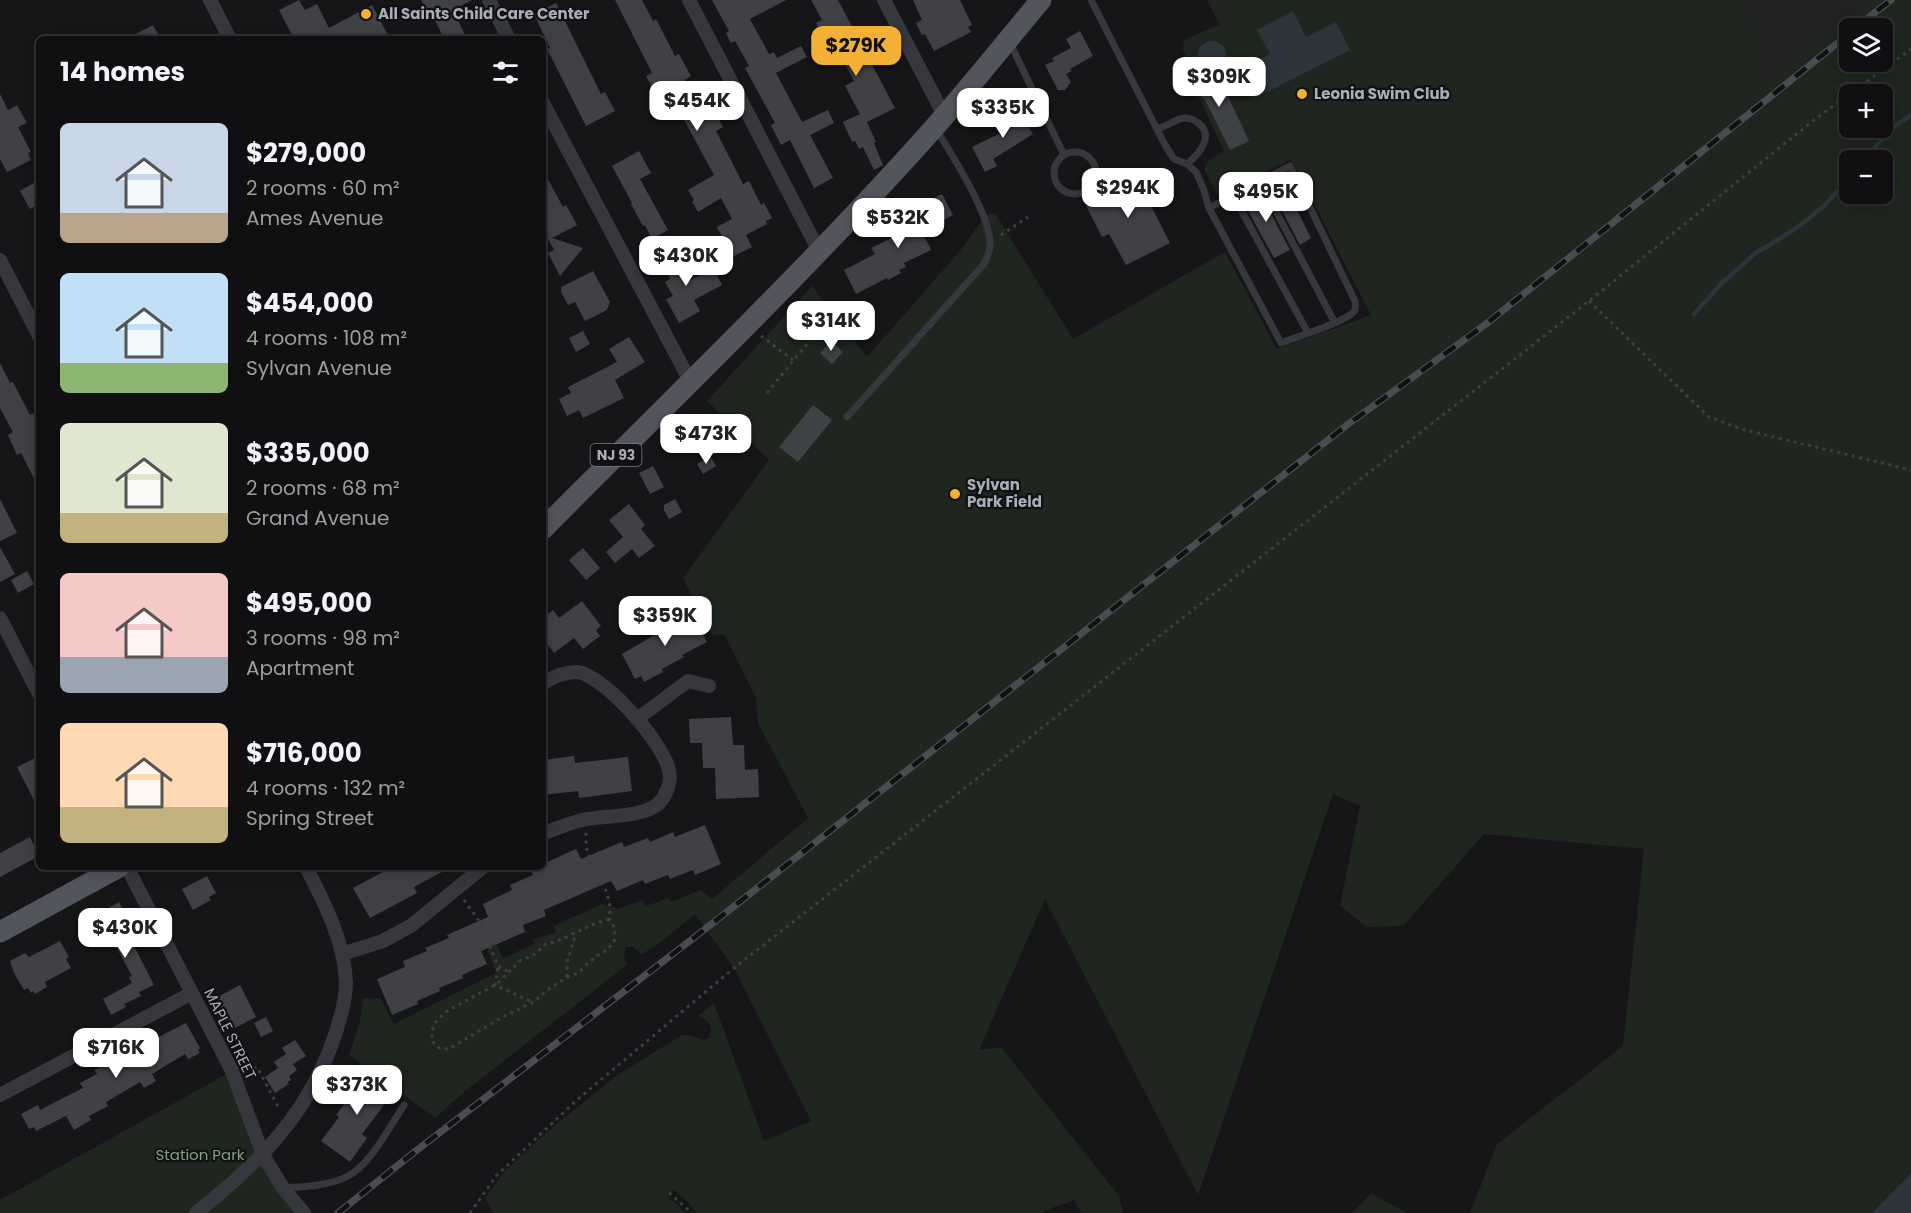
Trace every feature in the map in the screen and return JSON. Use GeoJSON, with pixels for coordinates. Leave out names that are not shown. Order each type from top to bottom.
{"type":"FeatureCollection","features":[{"type":"Feature","properties":{"kind":"main road","name":"NJ 93"},"geometry":{"type":"LineString","coordinates":[[546,527],[819,251],[940,121],[1041,0]]}},
{"type":"Feature","properties":{"kind":"main road"},"geometry":{"type":"LineString","coordinates":[[0,932],[114,870]]}},
{"type":"Feature","properties":{"kind":"street"},"geometry":{"type":"LineString","coordinates":[[210,0],[228,36]]}},
{"type":"Feature","properties":{"kind":"street"},"geometry":{"type":"LineString","coordinates":[[489,0],[507,36]]}},
{"type":"Feature","properties":{"kind":"street"},"geometry":{"type":"LineString","coordinates":[[689,0],[819,251]]}},
{"type":"Feature","properties":{"kind":"street"},"geometry":{"type":"LineString","coordinates":[[884,0],[940,121]]}},
{"type":"Feature","properties":{"kind":"street"},"geometry":{"type":"LineString","coordinates":[[546,109],[690,381]]}},
{"type":"Feature","properties":{"kind":"street"},"geometry":{"type":"LineString","coordinates":[[0,260],[34,312]]}},
{"type":"Feature","properties":{"kind":"street"},"geometry":{"type":"LineString","coordinates":[[0,618],[36,688]]}},
{"type":"Feature","properties":{"kind":"street"},"geometry":{"type":"LineString","coordinates":[[546,681],[566,673],[577,672],[594,678],[617,695],[657,747],[669,770],[670,780],[662,799],[646,811],[584,820],[546,832]]}},
{"type":"Feature","properties":{"kind":"street"},"geometry":{"type":"LineString","coordinates":[[637,719],[688,681],[709,686]]}},
{"type":"Feature","properties":{"kind":"street","name":"MAPLE STREET"},"geometry":{"type":"LineString","coordinates":[[129,870],[234,1077],[263,1155],[283,1188],[304,1213]]}},
{"type":"Feature","properties":{"kind":"street"},"geometry":{"type":"LineString","coordinates":[[195,1213],[263,1155],[288,1124],[313,1086],[342,1014],[346,984],[342,954],[310,870]]}},
{"type":"Feature","properties":{"kind":"street"},"geometry":{"type":"LineString","coordinates":[[342,954],[383,941],[412,925],[479,870]]}},
{"type":"Feature","properties":{"kind":"street"},"geometry":{"type":"LineString","coordinates":[[0,1095],[192,993]]}},
{"type":"Feature","properties":{"kind":"lane"},"geometry":{"type":"LineString","coordinates":[[1090,0],[1174,159],[1187,164],[1196,172],[1209,208],[1281,343],[1335,323],[1353,313],[1356,308],[1355,301],[1290,166],[1209,208]]}},
{"type":"Feature","properties":{"kind":"lane"},"geometry":{"type":"LineString","coordinates":[[1008,39],[1064,155]]}},
{"type":"Feature","properties":{"kind":"lane"},"geometry":{"type":"LineString","coordinates":[[1157,128],[1167,127],[1184,118],[1193,119],[1201,124],[1206,137],[1202,149],[1187,164]]}},
{"type":"Feature","properties":{"kind":"lane"},"geometry":{"type":"LineString","coordinates":[[847,417],[984,264],[988,254],[990,243],[988,229],[940,121]]}},
{"type":"Feature","properties":{"kind":"lane"},"geometry":{"type":"LineString","coordinates":[[1071,152],[1085,154],[1095,164],[1096,178],[1088,190],[1082,193],[1068,193],[1057,185],[1054,179],[1055,165],[1064,155],[1071,152]]}},
{"type":"Feature","properties":{"kind":"lane"},"geometry":{"type":"LineString","coordinates":[[1260,181],[1335,323]]}},
{"type":"Feature","properties":{"kind":"lane"},"geometry":{"type":"LineString","coordinates":[[1233,195],[1308,333]]}},
{"type":"Feature","properties":{"kind":"lane"},"geometry":{"type":"LineString","coordinates":[[283,1188],[326,1183],[349,1176],[372,1152],[404,1105]]}},
{"type":"Feature","properties":{"kind":"path"},"geometry":{"type":"LineString","coordinates":[[470,1213],[497,1175],[578,1100],[734,968],[1589,301],[1814,120],[1911,49]]}},
{"type":"Feature","properties":{"kind":"path"},"geometry":{"type":"LineString","coordinates":[[1001,235],[1028,217]]}},
{"type":"Feature","properties":{"kind":"path"},"geometry":{"type":"LineString","coordinates":[[1589,301],[1709,417],[1742,429],[1911,470]]}},
{"type":"Feature","properties":{"kind":"path"},"geometry":{"type":"LineString","coordinates":[[767,393],[824,323]]}},
{"type":"Feature","properties":{"kind":"path"},"geometry":{"type":"LineString","coordinates":[[775,346],[794,360]]}},
{"type":"Feature","properties":{"kind":"path"},"geometry":{"type":"LineString","coordinates":[[584,820],[589,857],[607,891],[609,919],[613,924],[615,936],[610,947],[578,973],[567,977],[535,1001],[449,1049],[440,1048],[432,1041],[432,1030],[447,1011],[495,985],[520,961],[535,954],[546,944],[609,919]]}},
{"type":"Feature","properties":{"kind":"path"},"geometry":{"type":"LineString","coordinates":[[455,889],[479,921],[498,966],[495,985]]}},
{"type":"Feature","properties":{"kind":"path"},"geometry":{"type":"LineString","coordinates":[[567,977],[567,962],[576,933]]}},
{"type":"Feature","properties":{"kind":"path"},"geometry":{"type":"LineString","coordinates":[[498,966],[510,971]]}},
{"type":"Feature","properties":{"kind":"path"},"geometry":{"type":"LineString","coordinates":[[495,985],[530,1002]]}},
{"type":"Feature","properties":{"kind":"path"},"geometry":{"type":"LineString","coordinates":[[234,1077],[257,1067],[288,1124]]}},
{"type":"Feature","properties":{"kind":"path"},"geometry":{"type":"LineString","coordinates":[[669,1193],[692,1213]]}},
{"type":"Feature","properties":{"kind":"shaded area"},"geometry":{"type":"Polygon","coordinates":[[[1736,0],[1867,0],[1844,18],[1839,18],[1839,22],[1746,95],[1767,46],[1736,0]]]}},
{"type":"Feature","properties":{"kind":"shaded area"},"geometry":{"type":"Polygon","coordinates":[[[1293,11],[1306,37],[1336,22],[1350,50],[1255,98],[1240,69],[1270,54],[1257,30],[1293,11]]]}},
{"type":"Feature","properties":{"kind":"shaded area"},"geometry":{"type":"Polygon","coordinates":[[[1212,41],[1222,45],[1226,55],[1222,65],[1212,69],[1202,65],[1198,55],[1202,45],[1212,41]]]}},
{"type":"Feature","properties":{"kind":"shaded area"},"geometry":{"type":"Polygon","coordinates":[[[1911,1173],[1911,1213],[1872,1213],[1911,1173]]]}},
{"type":"Feature","properties":{"kind":"green space"},"geometry":{"type":"Polygon","coordinates":[[[1208,0],[1736,0],[1767,46],[1747,94],[1839,22],[1839,72],[1893,72],[1893,18],[1844,18],[1867,0],[1911,0],[1911,1173],[1872,1213],[1470,1213],[1497,1144],[1623,1046],[1644,849],[1484,834],[1403,926],[1366,927],[1340,905],[1360,806],[1333,794],[1198,1195],[1045,899],[979,1050],[1001,1047],[1119,1196],[1123,1213],[1081,1213],[1074,1200],[1044,1211],[1044,1213],[696,1213],[688,1202],[673,1190],[667,1195],[686,1213],[494,1213],[486,1197],[505,1171],[548,1131],[616,1076],[682,1035],[690,1035],[703,1040],[709,1038],[710,1024],[698,1016],[714,1003],[764,1141],[811,1121],[734,968],[695,914],[657,945],[642,954],[633,947],[626,947],[624,956],[627,965],[464,1092],[435,1118],[349,1055],[360,1021],[363,998],[381,999],[394,1024],[496,973],[487,949],[496,944],[503,958],[534,944],[532,940],[556,932],[554,926],[602,904],[618,909],[642,900],[646,906],[669,898],[671,902],[701,890],[712,899],[808,818],[758,723],[756,698],[724,634],[712,635],[683,578],[769,460],[707,401],[812,286],[867,357],[959,252],[987,214],[995,213],[1073,339],[1225,252],[1277,349],[1371,315],[1291,159],[1218,196],[1204,169],[1209,160],[1224,151],[1201,101],[1178,82],[1191,66],[1183,50],[1184,40],[1220,24],[1208,0]]]}},
{"type":"Feature","properties":{"kind":"green space","name":"Station Park"},"geometry":{"type":"Polygon","coordinates":[[[232,1071],[263,1155],[304,1213],[0,1213],[0,1200],[232,1071]]]}},
{"type":"Feature","properties":{"kind":"green space"},"geometry":{"type":"Polygon","coordinates":[[[1371,1193],[1407,1213],[1352,1213],[1371,1193]]]}},
{"type":"Feature","properties":{"kind":"building"},"geometry":{"type":"Polygon","coordinates":[[[299,0],[305,10],[317,4],[329,28],[372,5],[388,36],[292,36],[279,10],[299,0]]]}},
{"type":"Feature","properties":{"kind":"building"},"geometry":{"type":"Polygon","coordinates":[[[421,0],[472,0],[453,10],[466,36],[443,36],[435,20],[431,18],[421,0]]]}},
{"type":"Feature","properties":{"kind":"building"},"geometry":{"type":"Polygon","coordinates":[[[615,0],[642,0],[653,21],[656,19],[675,56],[679,54],[691,76],[685,80],[703,116],[707,114],[708,117],[716,113],[723,127],[716,131],[743,184],[749,181],[761,205],[764,203],[772,218],[766,221],[767,224],[746,235],[752,247],[732,257],[717,227],[732,219],[721,198],[698,212],[692,202],[694,200],[688,190],[714,175],[682,116],[675,119],[661,92],[656,94],[646,76],[652,73],[615,0]]]}},
{"type":"Feature","properties":{"kind":"building"},"geometry":{"type":"Polygon","coordinates":[[[712,0],[786,0],[750,19],[769,54],[774,52],[777,58],[801,46],[807,57],[776,73],[802,122],[828,110],[834,123],[810,135],[833,178],[814,188],[790,140],[781,145],[771,125],[775,123],[745,68],[749,66],[735,41],[731,43],[726,33],[729,31],[712,0]]]}},
{"type":"Feature","properties":{"kind":"building"},"geometry":{"type":"Polygon","coordinates":[[[811,0],[838,0],[895,108],[867,122],[883,165],[874,170],[863,147],[859,149],[855,141],[852,142],[843,122],[860,114],[845,86],[854,81],[833,40],[827,43],[816,23],[822,20],[811,0]]]}},
{"type":"Feature","properties":{"kind":"building"},"geometry":{"type":"Polygon","coordinates":[[[913,0],[960,0],[972,25],[968,27],[971,32],[934,51],[916,23],[922,20],[913,0]]]}},
{"type":"Feature","properties":{"kind":"building"},"geometry":{"type":"Polygon","coordinates":[[[556,3],[601,94],[605,92],[615,111],[586,126],[547,49],[550,48],[546,36],[534,14],[556,3]]]}},
{"type":"Feature","properties":{"kind":"building"},"geometry":{"type":"Polygon","coordinates":[[[153,25],[159,36],[132,36],[153,25]]]}},
{"type":"Feature","properties":{"kind":"building"},"geometry":{"type":"Polygon","coordinates":[[[1080,31],[1093,56],[1070,69],[1072,71],[1066,74],[1071,82],[1065,90],[1058,90],[1045,65],[1054,61],[1052,58],[1071,48],[1066,39],[1080,31]]]}},
{"type":"Feature","properties":{"kind":"building"},"geometry":{"type":"Polygon","coordinates":[[[1196,67],[1225,90],[1249,141],[1230,150],[1205,100],[1183,82],[1196,67]]]}},
{"type":"Feature","properties":{"kind":"building"},"geometry":{"type":"Polygon","coordinates":[[[0,94],[8,110],[17,105],[27,123],[18,127],[31,152],[28,153],[31,160],[7,172],[0,159],[0,94]]]}},
{"type":"Feature","properties":{"kind":"building"},"geometry":{"type":"Polygon","coordinates":[[[1018,108],[1033,134],[993,159],[997,166],[985,172],[972,147],[1003,132],[997,121],[1018,108]]]}},
{"type":"Feature","properties":{"kind":"building"},"geometry":{"type":"Polygon","coordinates":[[[639,151],[651,173],[640,179],[668,230],[652,239],[612,166],[639,151]]]}},
{"type":"Feature","properties":{"kind":"building"},"geometry":{"type":"Polygon","coordinates":[[[1130,172],[1144,192],[1170,243],[1126,265],[1109,234],[1102,237],[1086,206],[1108,195],[1104,183],[1130,172]]]}},
{"type":"Feature","properties":{"kind":"building"},"geometry":{"type":"Polygon","coordinates":[[[546,176],[563,207],[566,205],[577,225],[552,238],[583,248],[560,276],[548,253],[554,250],[546,235],[546,176]]]}},
{"type":"Feature","properties":{"kind":"building"},"geometry":{"type":"Polygon","coordinates":[[[1281,178],[1311,238],[1300,245],[1268,184],[1281,178]]]}},
{"type":"Feature","properties":{"kind":"building"},"geometry":{"type":"Polygon","coordinates":[[[36,182],[36,206],[30,209],[20,191],[36,182]]]}},
{"type":"Feature","properties":{"kind":"building"},"geometry":{"type":"Polygon","coordinates":[[[1258,189],[1290,250],[1274,258],[1241,198],[1258,189]]]}},
{"type":"Feature","properties":{"kind":"building"},"geometry":{"type":"Polygon","coordinates":[[[942,194],[953,215],[922,231],[931,250],[904,263],[906,267],[899,270],[901,273],[856,294],[844,270],[875,254],[871,248],[897,235],[895,230],[928,214],[923,204],[942,194]]]}},
{"type":"Feature","properties":{"kind":"building"},"geometry":{"type":"Polygon","coordinates":[[[672,250],[689,281],[713,268],[722,285],[694,300],[700,311],[679,323],[666,299],[673,296],[665,282],[670,279],[659,256],[672,250]]]}},
{"type":"Feature","properties":{"kind":"building"},"geometry":{"type":"Polygon","coordinates":[[[593,271],[610,302],[607,310],[585,321],[575,302],[568,305],[561,292],[561,287],[593,271]]]}},
{"type":"Feature","properties":{"kind":"building"},"geometry":{"type":"Polygon","coordinates":[[[859,311],[868,326],[855,333],[847,318],[859,311]]]}},
{"type":"Feature","properties":{"kind":"building"},"geometry":{"type":"Polygon","coordinates":[[[583,331],[590,344],[576,352],[569,338],[583,331]]]}},
{"type":"Feature","properties":{"kind":"building"},"geometry":{"type":"Polygon","coordinates":[[[629,337],[645,362],[615,380],[624,398],[583,418],[579,410],[567,416],[559,399],[571,393],[568,387],[617,362],[609,349],[629,337]]]}},
{"type":"Feature","properties":{"kind":"building"},"geometry":{"type":"Polygon","coordinates":[[[831,341],[843,352],[832,364],[820,353],[831,341]]]}},
{"type":"Feature","properties":{"kind":"building"},"geometry":{"type":"Polygon","coordinates":[[[0,363],[30,415],[34,413],[36,417],[36,482],[21,453],[17,455],[8,435],[13,432],[0,408],[0,363]]]}},
{"type":"Feature","properties":{"kind":"building"},"geometry":{"type":"Polygon","coordinates":[[[813,405],[832,420],[798,462],[779,447],[813,405]]]}},
{"type":"Feature","properties":{"kind":"building"},"geometry":{"type":"Polygon","coordinates":[[[718,418],[732,446],[713,455],[699,428],[718,418]]]}},
{"type":"Feature","properties":{"kind":"building"},"geometry":{"type":"Polygon","coordinates":[[[710,456],[716,466],[703,474],[697,464],[710,456]]]}},
{"type":"Feature","properties":{"kind":"building"},"geometry":{"type":"Polygon","coordinates":[[[653,466],[664,487],[650,494],[639,473],[653,466]]]}},
{"type":"Feature","properties":{"kind":"building"},"geometry":{"type":"Polygon","coordinates":[[[0,499],[17,533],[0,541],[0,499]]]}},
{"type":"Feature","properties":{"kind":"building"},"geometry":{"type":"Polygon","coordinates":[[[675,499],[682,512],[669,519],[664,505],[675,499]]]}},
{"type":"Feature","properties":{"kind":"building"},"geometry":{"type":"Polygon","coordinates":[[[629,504],[645,525],[641,529],[655,546],[639,558],[632,549],[615,563],[606,552],[623,537],[609,520],[629,504]]]}},
{"type":"Feature","properties":{"kind":"building"},"geometry":{"type":"Polygon","coordinates":[[[0,547],[15,574],[0,582],[0,547]]]}},
{"type":"Feature","properties":{"kind":"building"},"geometry":{"type":"Polygon","coordinates":[[[583,548],[600,568],[586,580],[569,560],[583,548]]]}},
{"type":"Feature","properties":{"kind":"building"},"geometry":{"type":"Polygon","coordinates":[[[27,571],[34,584],[18,593],[11,580],[27,571]]]}},
{"type":"Feature","properties":{"kind":"building"},"geometry":{"type":"Polygon","coordinates":[[[582,601],[601,626],[596,630],[600,636],[583,649],[574,638],[554,653],[546,642],[546,616],[553,610],[559,618],[582,601]]]}},
{"type":"Feature","properties":{"kind":"building"},"geometry":{"type":"Polygon","coordinates":[[[689,608],[707,642],[682,655],[684,657],[662,669],[663,672],[644,682],[641,676],[635,679],[622,654],[668,627],[664,621],[689,608]]]}},
{"type":"Feature","properties":{"kind":"building"},"geometry":{"type":"Polygon","coordinates":[[[731,717],[733,745],[744,745],[745,770],[758,769],[759,797],[716,799],[715,768],[703,768],[702,743],[690,743],[689,719],[731,717]]]}},
{"type":"Feature","properties":{"kind":"building"},"geometry":{"type":"Polygon","coordinates":[[[574,756],[575,763],[628,757],[632,791],[579,798],[578,791],[546,795],[546,760],[574,756]]]}},
{"type":"Feature","properties":{"kind":"building"},"geometry":{"type":"Polygon","coordinates":[[[36,758],[36,804],[17,767],[36,758]]]}},
{"type":"Feature","properties":{"kind":"building"},"geometry":{"type":"Polygon","coordinates":[[[705,825],[721,864],[695,875],[693,870],[670,879],[668,875],[645,884],[643,880],[617,891],[611,881],[544,910],[546,916],[523,925],[525,932],[481,951],[487,964],[439,988],[440,991],[417,1001],[418,1004],[392,1015],[377,979],[405,967],[403,961],[449,938],[447,935],[488,917],[483,904],[512,890],[510,885],[533,875],[531,870],[546,870],[546,863],[576,849],[581,859],[622,842],[624,847],[648,838],[650,842],[673,832],[675,837],[705,825]]]}},
{"type":"Feature","properties":{"kind":"building"},"geometry":{"type":"Polygon","coordinates":[[[30,837],[36,850],[36,858],[0,877],[0,853],[30,837]]]}},
{"type":"Feature","properties":{"kind":"building"},"geometry":{"type":"Polygon","coordinates":[[[386,870],[445,870],[414,887],[417,893],[370,918],[353,888],[386,870]]]}},
{"type":"Feature","properties":{"kind":"building"},"geometry":{"type":"Polygon","coordinates":[[[207,876],[216,893],[209,897],[211,900],[193,910],[182,889],[207,876]]]}},
{"type":"Feature","properties":{"kind":"building"},"geometry":{"type":"Polygon","coordinates":[[[119,902],[132,926],[127,929],[128,934],[154,985],[139,992],[141,996],[124,1004],[126,1007],[111,1015],[103,999],[132,983],[129,977],[132,976],[98,914],[119,902]]]}},
{"type":"Feature","properties":{"kind":"building"},"geometry":{"type":"Polygon","coordinates":[[[60,941],[69,957],[66,959],[71,968],[45,982],[47,987],[35,994],[33,991],[31,993],[28,988],[24,990],[10,961],[25,953],[29,957],[60,941]]]}},
{"type":"Feature","properties":{"kind":"building"},"geometry":{"type":"Polygon","coordinates":[[[240,985],[256,1017],[233,1029],[216,998],[240,985]]]}},
{"type":"Feature","properties":{"kind":"building"},"geometry":{"type":"Polygon","coordinates":[[[266,1017],[273,1031],[261,1037],[254,1023],[266,1017]]]}},
{"type":"Feature","properties":{"kind":"building"},"geometry":{"type":"Polygon","coordinates":[[[186,1023],[200,1048],[198,1050],[200,1053],[188,1059],[185,1054],[152,1074],[156,1081],[144,1088],[140,1082],[106,1102],[108,1106],[89,1116],[91,1120],[74,1130],[66,1116],[36,1131],[34,1127],[29,1129],[21,1114],[38,1105],[40,1110],[83,1088],[80,1083],[97,1074],[94,1070],[186,1023]]]}},
{"type":"Feature","properties":{"kind":"building"},"geometry":{"type":"Polygon","coordinates":[[[295,1040],[306,1056],[293,1064],[297,1070],[289,1076],[291,1080],[287,1083],[289,1084],[275,1093],[265,1077],[278,1068],[274,1062],[286,1054],[282,1048],[295,1040]]]}},
{"type":"Feature","properties":{"kind":"building"},"geometry":{"type":"Polygon","coordinates":[[[365,1071],[394,1092],[362,1134],[367,1138],[350,1162],[321,1141],[339,1117],[336,1115],[365,1071]]]}},
{"type":"Feature","properties":{"kind":"waterway"},"geometry":{"type":"LineString","coordinates":[[1873,150],[1892,128],[1911,115]]}},
{"type":"Feature","properties":{"kind":"waterway"},"geometry":{"type":"LineString","coordinates":[[1694,314],[1720,285],[1753,255],[1795,229],[1824,206],[1839,189]]}},
{"type":"Feature","properties":{"kind":"railway"},"geometry":{"type":"LineString","coordinates":[[1868,18],[1891,0]]}},
{"type":"Feature","properties":{"kind":"railway"},"geometry":{"type":"LineString","coordinates":[[338,1213],[691,940],[1347,425],[1486,324],[1839,42]]}},
{"type":"Feature","properties":{"kind":"place","name":"All Saints Child Care Center"},"geometry":{"type":"Point","coordinates":[366,14]}},
{"type":"Feature","properties":{"kind":"place","name":"Leonia Swim Club"},"geometry":{"type":"Point","coordinates":[1302,94]}},
{"type":"Feature","properties":{"kind":"place","name":"Sylvan Park Field"},"geometry":{"type":"Point","coordinates":[955,494]}}]}
